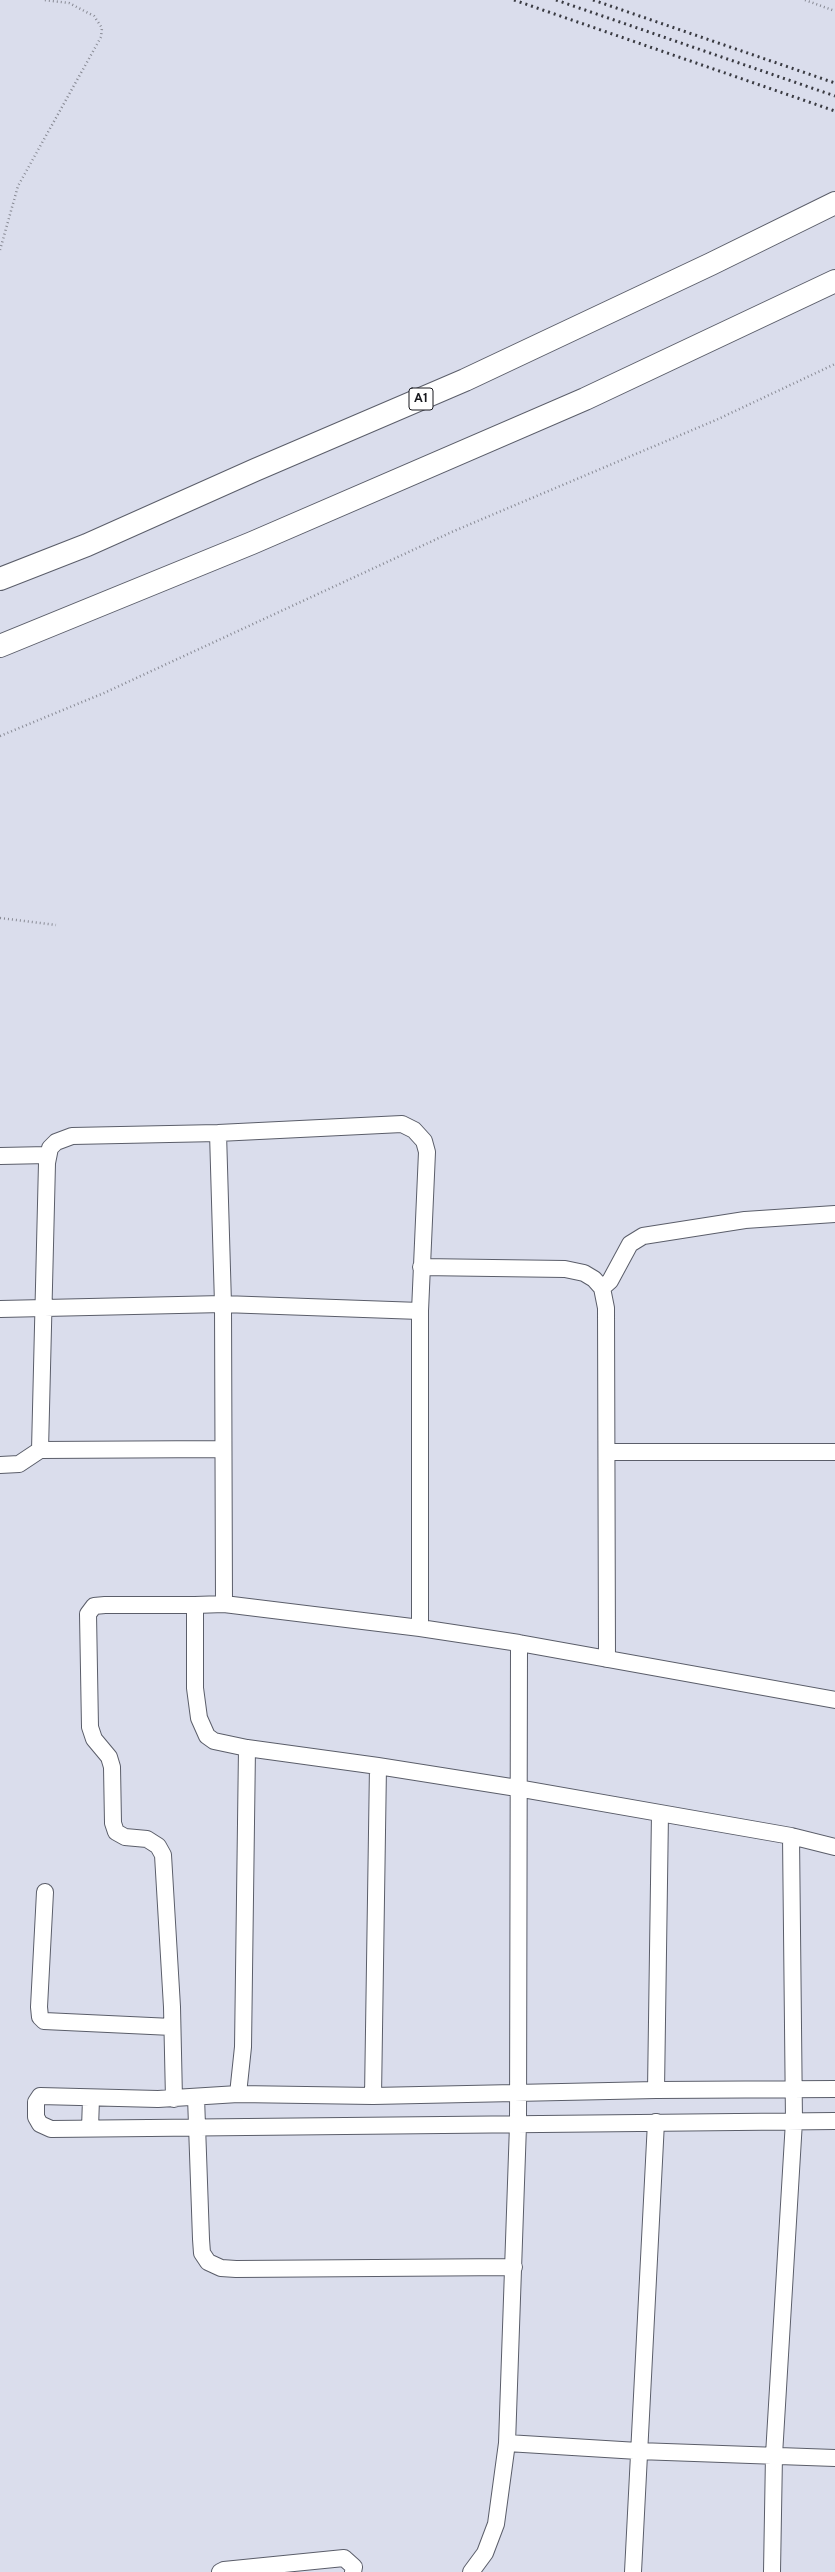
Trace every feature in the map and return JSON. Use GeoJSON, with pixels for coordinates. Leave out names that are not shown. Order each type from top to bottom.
{"type":"FeatureCollection","features":[{"type":"Feature","properties":{"kind":"highway","name":"A1"},"geometry":{"type":"LineString","coordinates":[[0,579],[87,545],[255,470],[465,380],[711,264],[835,203]]}},
{"type":"Feature","properties":{"kind":"highway"},"geometry":{"type":"LineString","coordinates":[[0,646],[252,543],[585,399],[835,281]]}},
{"type":"Feature","properties":{"kind":"street"},"geometry":{"type":"LineString","coordinates":[[40,1450],[48,1155],[56,1142],[72,1136],[218,1133],[390,1123],[402,1124],[414,1130],[424,1141],[427,1152],[420,1310],[420,1628]]}},
{"type":"Feature","properties":{"kind":"street"},"geometry":{"type":"LineString","coordinates":[[218,1133],[223,1304],[224,1604]]}},
{"type":"Feature","properties":{"kind":"street"},"geometry":{"type":"LineString","coordinates":[[0,1156],[48,1155]]}},
{"type":"Feature","properties":{"kind":"street"},"geometry":{"type":"LineString","coordinates":[[602,1288],[610,1281],[630,1244],[643,1236],[745,1220],[835,1214]]}},
{"type":"Feature","properties":{"kind":"street"},"geometry":{"type":"LineString","coordinates":[[421,1266],[564,1269],[584,1273],[594,1279],[602,1288],[606,1308],[608,1659]]}},
{"type":"Feature","properties":{"kind":"street"},"geometry":{"type":"LineString","coordinates":[[0,1309],[223,1304],[420,1310]]}},
{"type":"Feature","properties":{"kind":"street"},"geometry":{"type":"LineString","coordinates":[[0,1465],[19,1464],[40,1450],[223,1449]]}},
{"type":"Feature","properties":{"kind":"street"},"geometry":{"type":"LineString","coordinates":[[608,1452],[835,1452]]}},
{"type":"Feature","properties":{"kind":"street"},"geometry":{"type":"LineString","coordinates":[[174,2099],[164,1856],[158,1846],[147,1839],[125,1837],[116,1832],[113,1824],[112,1767],[109,1757],[94,1739],[90,1726],[88,1614],[94,1606],[224,1604],[420,1628],[519,1643],[835,1700]]}},
{"type":"Feature","properties":{"kind":"street"},"geometry":{"type":"LineString","coordinates":[[195,1605],[195,1680],[199,1718],[207,1736],[214,1741],[247,1748],[378,1766],[517,1788],[791,1836],[835,1848]]}},
{"type":"Feature","properties":{"kind":"street"},"geometry":{"type":"LineString","coordinates":[[471,2572],[485,2553],[496,2524],[507,2443],[518,2125],[517,1788],[519,1643]]}},
{"type":"Feature","properties":{"kind":"street"},"geometry":{"type":"LineString","coordinates":[[238,2094],[243,2047],[247,1748]]}},
{"type":"Feature","properties":{"kind":"street"},"geometry":{"type":"LineString","coordinates":[[373,2096],[378,1766]]}},
{"type":"Feature","properties":{"kind":"street"},"geometry":{"type":"LineString","coordinates":[[656,2090],[660,1813]]}},
{"type":"Feature","properties":{"kind":"street"},"geometry":{"type":"LineString","coordinates":[[772,2572],[774,2455],[795,2088],[791,1836]]}},
{"type":"Feature","properties":{"kind":"street"},"geometry":{"type":"LineString","coordinates":[[45,1892],[39,2007],[40,2017],[44,2021],[172,2027]]}},
{"type":"Feature","properties":{"kind":"street"},"geometry":{"type":"LineString","coordinates":[[835,2089],[795,2088],[656,2090],[373,2096],[238,2094],[174,2099],[91,2099],[40,2096],[36,2102],[36,2117],[40,2124],[51,2129],[835,2121]]}},
{"type":"Feature","properties":{"kind":"street"},"geometry":{"type":"LineString","coordinates":[[196,2097],[202,2253],[208,2262],[222,2268],[236,2269],[514,2267]]}},
{"type":"Feature","properties":{"kind":"street"},"geometry":{"type":"LineString","coordinates":[[90,2128],[91,2099]]}},
{"type":"Feature","properties":{"kind":"street"},"geometry":{"type":"LineString","coordinates":[[633,2572],[656,2122]]}},
{"type":"Feature","properties":{"kind":"street"},"geometry":{"type":"LineString","coordinates":[[507,2443],[638,2451],[835,2458]]}},
{"type":"Feature","properties":{"kind":"street"},"geometry":{"type":"LineString","coordinates":[[220,2572],[224,2570],[344,2558],[350,2561],[354,2567],[353,2572]]}},
{"type":"Feature","properties":{"kind":"path"},"geometry":{"type":"LineString","coordinates":[[0,250],[18,186],[101,37],[102,28],[94,16],[69,4],[44,0]]}},
{"type":"Feature","properties":{"kind":"path"},"geometry":{"type":"LineString","coordinates":[[805,0],[835,10]]}},
{"type":"Feature","properties":{"kind":"path"},"geometry":{"type":"LineString","coordinates":[[0,736],[104,693],[454,531],[716,420],[835,364]]}},
{"type":"Feature","properties":{"kind":"path"},"geometry":{"type":"LineString","coordinates":[[0,918],[56,925]]}},
{"type":"Feature","properties":{"kind":"railway"},"geometry":{"type":"LineString","coordinates":[[514,0],[835,111]]}},
{"type":"Feature","properties":{"kind":"railway"},"geometry":{"type":"LineString","coordinates":[[556,0],[835,96]]}},
{"type":"Feature","properties":{"kind":"railway"},"geometry":{"type":"LineString","coordinates":[[593,0],[835,83]]}}]}
